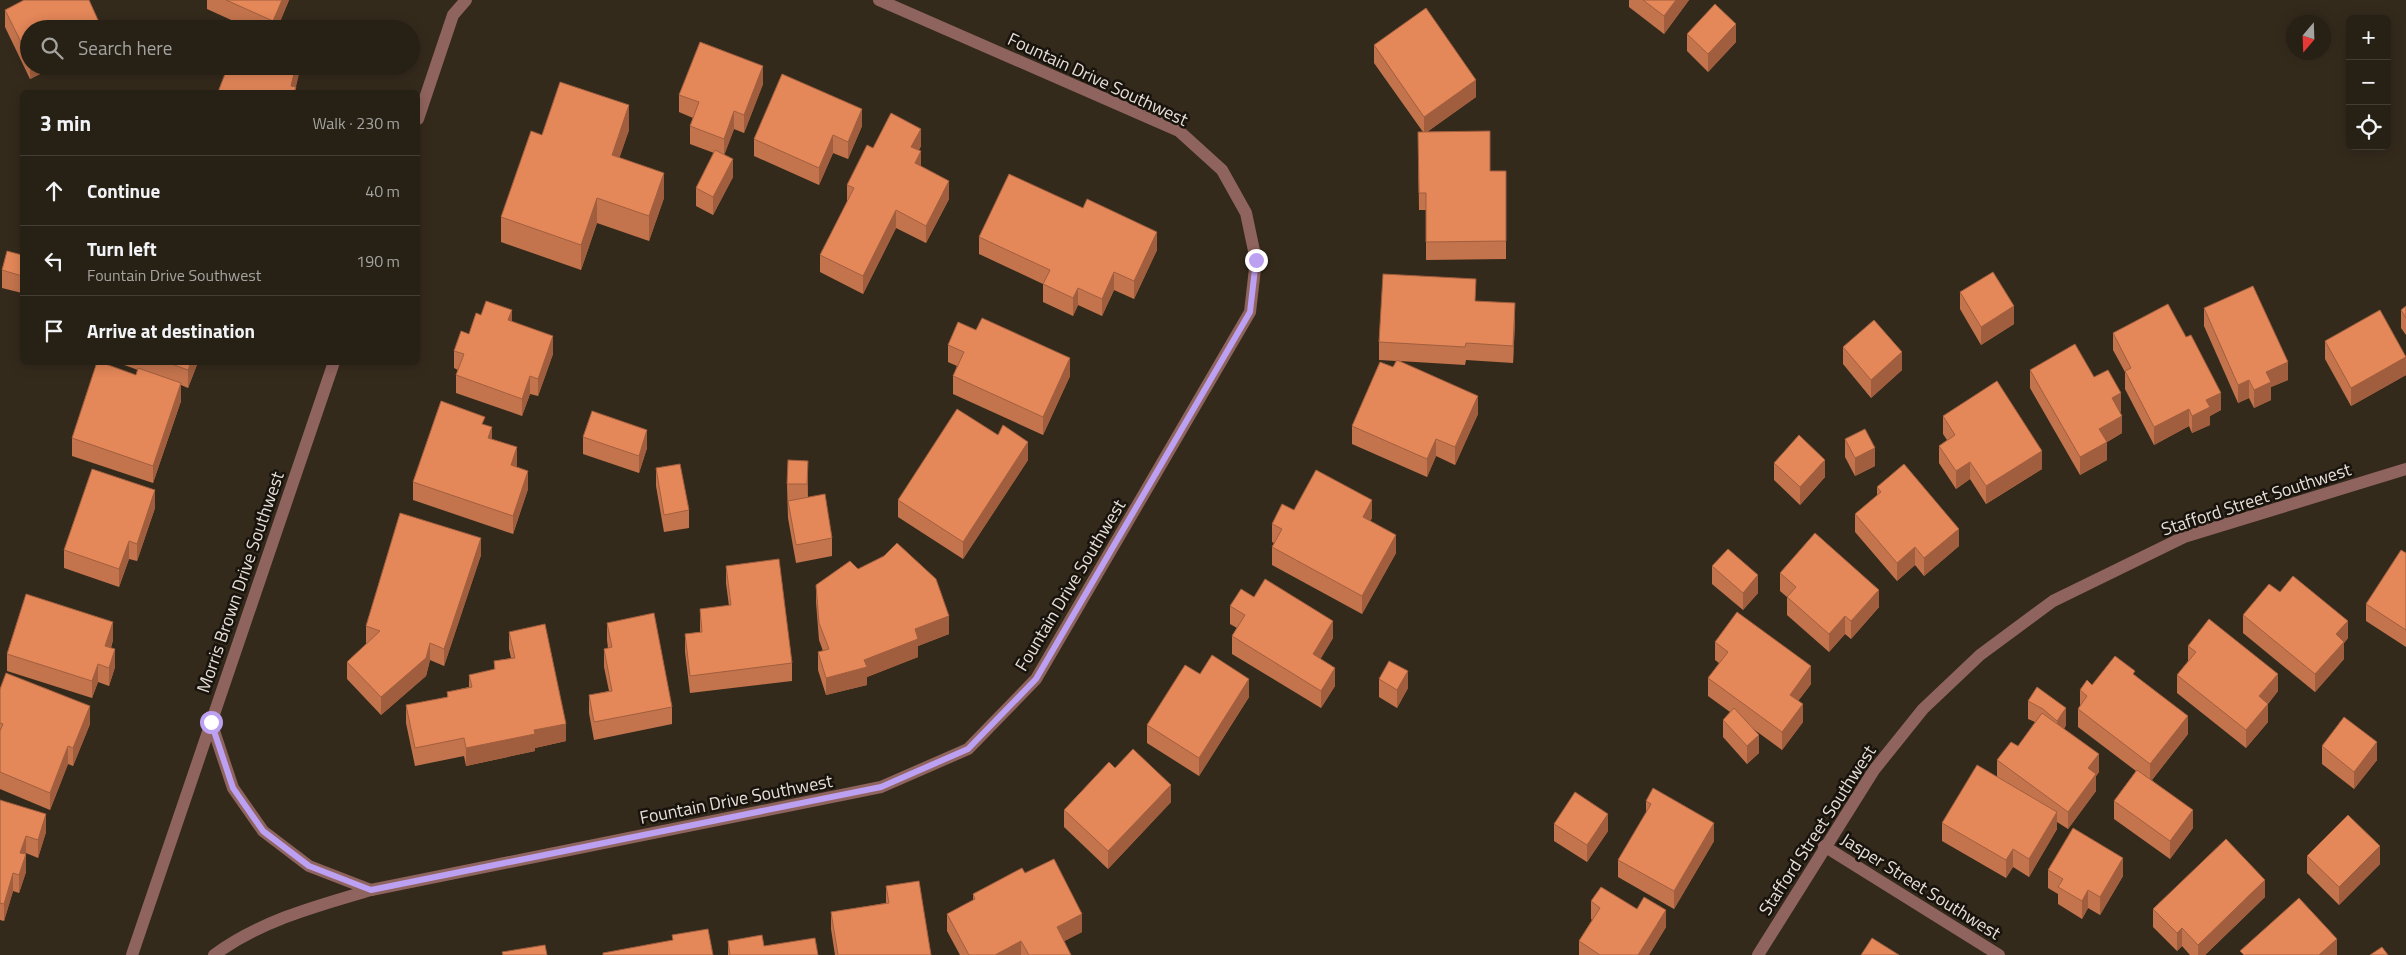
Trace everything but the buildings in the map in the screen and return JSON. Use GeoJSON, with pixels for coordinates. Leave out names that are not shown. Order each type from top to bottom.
{"type":"FeatureCollection","features":[{"type":"Feature","properties":{"kind":"street"},"geometry":{"type":"LineString","coordinates":[[452,0],[453,15]]}},
{"type":"Feature","properties":{"kind":"street"},"geometry":{"type":"LineString","coordinates":[[420,113],[453,15],[466,0]]}},
{"type":"Feature","properties":{"kind":"street","name":"Fountain Drive Southwest"},"geometry":{"type":"LineString","coordinates":[[214,955],[232,941],[295,912],[371,890],[881,787],[968,749],[1036,679],[1250,312],[1256,260],[1246,213],[1222,170],[1179,131],[879,0]]}},
{"type":"Feature","properties":{"kind":"street","name":"Morris Brown Drive Southwest"},"geometry":{"type":"LineString","coordinates":[[132,955],[333,365]]}},
{"type":"Feature","properties":{"kind":"street","name":"Stafford Street Southwest"},"geometry":{"type":"LineString","coordinates":[[1758,955],[1824,846],[1874,770],[1923,709],[1980,655],[2053,601],[2184,538],[2406,469]]}},
{"type":"Feature","properties":{"kind":"street"},"geometry":{"type":"LineString","coordinates":[[211,722],[233,788],[263,831],[309,866],[371,890]]}},
{"type":"Feature","properties":{"kind":"street","name":"Jasper Street Southwest"},"geometry":{"type":"LineString","coordinates":[[1824,846],[1999,955]]}},
{"type":"Feature","properties":{"kind":"route"},"geometry":{"type":"LineString","coordinates":[[211,722],[233,788],[263,831],[309,866],[371,890],[881,787],[968,749],[1036,679],[1250,312],[1256,260]]}}]}
